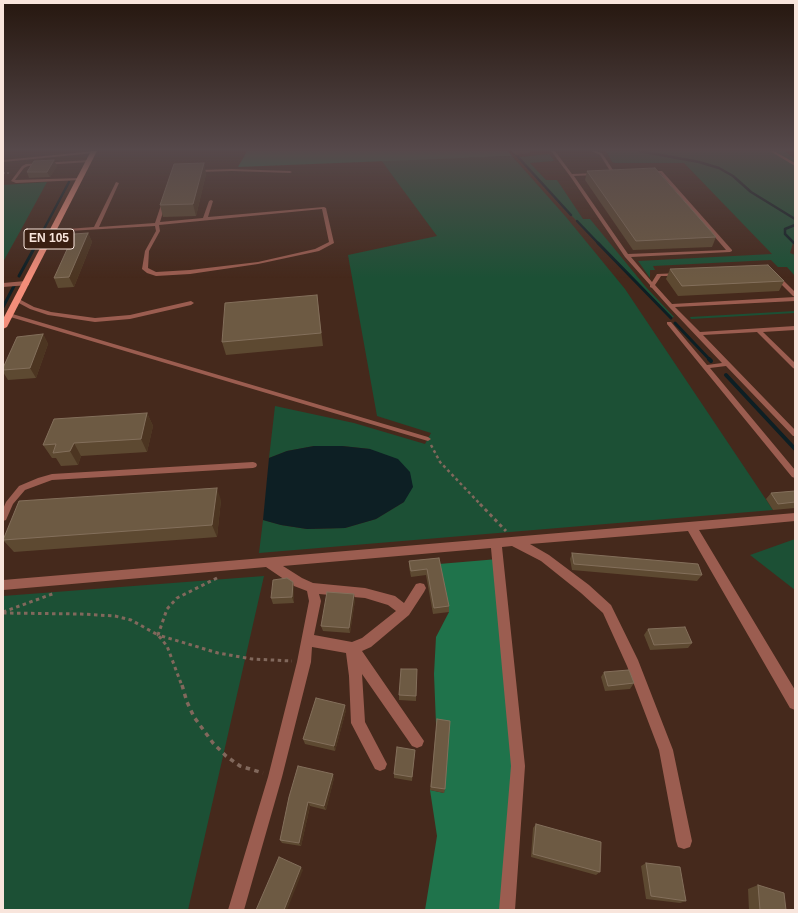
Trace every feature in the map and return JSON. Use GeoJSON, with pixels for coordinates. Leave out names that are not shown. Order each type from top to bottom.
{"type":"FeatureCollection","features":[{"type":"Feature","properties":{"kind":"main road","name":"EN 105"},"geometry":{"type":"LineString","coordinates":[[3,328],[72,194]]}},
{"type":"Feature","properties":{"kind":"street"},"geometry":{"type":"LineString","coordinates":[[3,285],[26,282]]}},
{"type":"Feature","properties":{"kind":"street"},"geometry":{"type":"LineString","coordinates":[[3,585],[795,517]]}},
{"type":"Feature","properties":{"kind":"street"},"geometry":{"type":"LineString","coordinates":[[691,526],[794,705]]}},
{"type":"Feature","properties":{"kind":"street"},"geometry":{"type":"LineString","coordinates":[[515,542],[545,558],[585,589],[607,609],[633,664],[666,750],[684,842]]}},
{"type":"Feature","properties":{"kind":"street"},"geometry":{"type":"LineString","coordinates":[[496,543],[518,766],[507,910]]}},
{"type":"Feature","properties":{"kind":"street"},"geometry":{"type":"LineString","coordinates":[[269,563],[298,582],[312,588],[365,593],[391,600],[405,611]]}},
{"type":"Feature","properties":{"kind":"street"},"geometry":{"type":"LineString","coordinates":[[236,910],[274,777],[304,662],[315,601],[312,588]]}},
{"type":"Feature","properties":{"kind":"street"},"geometry":{"type":"LineString","coordinates":[[307,640],[352,648],[366,643],[405,611],[420,588]]}},
{"type":"Feature","properties":{"kind":"street"},"geometry":{"type":"LineString","coordinates":[[352,648],[417,741]]}},
{"type":"Feature","properties":{"kind":"street"},"geometry":{"type":"LineString","coordinates":[[352,648],[356,676],[358,723],[380,764]]}},
{"type":"Feature","properties":{"kind":"lane"},"geometry":{"type":"LineString","coordinates":[[96,228],[112,194]]}},
{"type":"Feature","properties":{"kind":"lane"},"geometry":{"type":"LineString","coordinates":[[585,194],[627,256],[652,286],[795,434]]}},
{"type":"Feature","properties":{"kind":"lane"},"geometry":{"type":"LineString","coordinates":[[627,256],[730,251],[680,194]]}},
{"type":"Feature","properties":{"kind":"lane"},"geometry":{"type":"LineString","coordinates":[[53,231],[157,224],[324,208],[332,243],[317,250],[258,262],[190,272],[156,274],[149,272],[145,269],[147,250],[158,231],[157,224],[166,195]]}},
{"type":"Feature","properties":{"kind":"lane"},"geometry":{"type":"LineString","coordinates":[[205,219],[211,201]]}},
{"type":"Feature","properties":{"kind":"lane"},"geometry":{"type":"LineString","coordinates":[[652,286],[659,275],[683,273]]}},
{"type":"Feature","properties":{"kind":"lane"},"geometry":{"type":"LineString","coordinates":[[774,274],[795,295]]}},
{"type":"Feature","properties":{"kind":"lane"},"geometry":{"type":"LineString","coordinates":[[671,306],[795,299]]}},
{"type":"Feature","properties":{"kind":"lane"},"geometry":{"type":"LineString","coordinates":[[17,300],[32,308],[50,314],[95,320],[130,317],[191,303]]}},
{"type":"Feature","properties":{"kind":"lane"},"geometry":{"type":"LineString","coordinates":[[9,315],[428,439]]}},
{"type":"Feature","properties":{"kind":"lane"},"geometry":{"type":"LineString","coordinates":[[669,323],[795,475]]}},
{"type":"Feature","properties":{"kind":"lane"},"geometry":{"type":"LineString","coordinates":[[698,334],[795,328]]}},
{"type":"Feature","properties":{"kind":"lane"},"geometry":{"type":"LineString","coordinates":[[758,330],[795,367]]}},
{"type":"Feature","properties":{"kind":"lane"},"geometry":{"type":"LineString","coordinates":[[705,367],[727,364]]}},
{"type":"Feature","properties":{"kind":"lane"},"geometry":{"type":"LineString","coordinates":[[3,518],[10,502],[22,488],[52,477],[253,465]]}},
{"type":"Feature","properties":{"kind":"path"},"geometry":{"type":"LineString","coordinates":[[428,439],[440,462],[515,542]]}},
{"type":"Feature","properties":{"kind":"path"},"geometry":{"type":"LineString","coordinates":[[158,635],[167,609],[177,598],[222,575]]}},
{"type":"Feature","properties":{"kind":"path"},"geometry":{"type":"LineString","coordinates":[[3,612],[60,591]]}},
{"type":"Feature","properties":{"kind":"path"},"geometry":{"type":"LineString","coordinates":[[3,612],[115,616],[131,620],[158,635],[202,650],[252,659],[304,662]]}},
{"type":"Feature","properties":{"kind":"path"},"geometry":{"type":"LineString","coordinates":[[158,635],[167,646],[187,702],[194,717],[213,743],[226,756],[240,766],[274,777]]}},
{"type":"Feature","properties":{"kind":"green space"},"geometry":{"type":"Polygon","coordinates":[[[3,194],[41,194],[23,226],[3,262],[3,194]]]}},
{"type":"Feature","properties":{"kind":"green space"},"geometry":{"type":"Polygon","coordinates":[[[406,194],[545,194],[625,289],[773,510],[259,553],[263,520],[281,525],[307,529],[345,528],[376,519],[404,502],[370,449],[342,446],[314,446],[287,451],[269,458],[275,406],[354,423],[425,444],[431,433],[377,416],[348,255],[437,236],[406,194]]]}},
{"type":"Feature","properties":{"kind":"green space"},"geometry":{"type":"Polygon","coordinates":[[[551,194],[566,194],[583,219],[590,219],[645,286],[674,317],[671,318],[551,194]]]}},
{"type":"Feature","properties":{"kind":"green space"},"geometry":{"type":"Polygon","coordinates":[[[714,194],[795,194],[795,244],[793,243],[790,253],[795,255],[795,276],[787,267],[778,267],[771,260],[653,266],[655,270],[650,270],[650,278],[638,261],[772,254],[714,194]]]}},
{"type":"Feature","properties":{"kind":"green space"},"geometry":{"type":"Polygon","coordinates":[[[795,311],[795,313],[691,319],[690,317],[795,311]]]}},
{"type":"Feature","properties":{"kind":"green space"},"geometry":{"type":"Polygon","coordinates":[[[795,539],[795,590],[750,555],[795,539]]]}},
{"type":"Feature","properties":{"kind":"green space"},"geometry":{"type":"Polygon","coordinates":[[[498,559],[518,766],[507,910],[425,910],[437,836],[430,790],[444,793],[449,726],[436,724],[434,674],[436,637],[449,612],[439,564],[498,559]]]}},
{"type":"Feature","properties":{"kind":"green space"},"geometry":{"type":"Polygon","coordinates":[[[264,576],[188,910],[3,910],[3,596],[264,576]]]}},
{"type":"Feature","properties":{"kind":"water"},"geometry":{"type":"Polygon","coordinates":[[[314,446],[342,446],[370,449],[398,459],[410,472],[413,487],[404,502],[376,519],[345,528],[307,529],[281,525],[263,520],[269,458],[287,451],[314,446]]]}},
{"type":"Feature","properties":{"kind":"building"},"geometry":{"type":"Polygon","coordinates":[[[164,194],[196,194],[193,204],[160,205],[164,194]]]}},
{"type":"Feature","properties":{"kind":"building"},"geometry":{"type":"Polygon","coordinates":[[[603,194],[678,194],[716,237],[636,241],[603,194]]]}},
{"type":"Feature","properties":{"kind":"building"},"geometry":{"type":"Polygon","coordinates":[[[88,233],[69,277],[54,278],[74,234],[88,233]]]}},
{"type":"Feature","properties":{"kind":"building"},"geometry":{"type":"Polygon","coordinates":[[[768,265],[784,281],[682,286],[670,269],[768,265]]]}},
{"type":"Feature","properties":{"kind":"building"},"geometry":{"type":"Polygon","coordinates":[[[317,295],[321,333],[222,342],[225,303],[317,295]]]}},
{"type":"Feature","properties":{"kind":"building"},"geometry":{"type":"Polygon","coordinates":[[[43,334],[30,368],[3,370],[17,337],[43,334]]]}},
{"type":"Feature","properties":{"kind":"building"},"geometry":{"type":"Polygon","coordinates":[[[147,413],[141,439],[74,443],[70,451],[53,453],[56,444],[43,445],[54,419],[147,413]]]}},
{"type":"Feature","properties":{"kind":"building"},"geometry":{"type":"Polygon","coordinates":[[[217,488],[212,525],[3,540],[19,501],[217,488]]]}},
{"type":"Feature","properties":{"kind":"building"},"geometry":{"type":"Polygon","coordinates":[[[795,491],[795,502],[778,504],[771,493],[795,491]]]}},
{"type":"Feature","properties":{"kind":"building"},"geometry":{"type":"Polygon","coordinates":[[[572,553],[698,564],[702,575],[574,564],[572,553]]]}},
{"type":"Feature","properties":{"kind":"building"},"geometry":{"type":"Polygon","coordinates":[[[439,558],[449,606],[434,608],[427,569],[411,571],[409,561],[439,558]]]}},
{"type":"Feature","properties":{"kind":"building"},"geometry":{"type":"Polygon","coordinates":[[[287,578],[293,582],[292,597],[271,598],[273,580],[287,578]]]}},
{"type":"Feature","properties":{"kind":"building"},"geometry":{"type":"Polygon","coordinates":[[[327,592],[354,594],[349,628],[321,626],[327,592]]]}},
{"type":"Feature","properties":{"kind":"building"},"geometry":{"type":"Polygon","coordinates":[[[685,627],[692,643],[654,645],[648,629],[685,627]]]}},
{"type":"Feature","properties":{"kind":"building"},"geometry":{"type":"Polygon","coordinates":[[[401,669],[417,669],[416,696],[399,695],[401,669]]]}},
{"type":"Feature","properties":{"kind":"building"},"geometry":{"type":"Polygon","coordinates":[[[629,670],[634,683],[608,686],[604,672],[629,670]]]}},
{"type":"Feature","properties":{"kind":"building"},"geometry":{"type":"Polygon","coordinates":[[[316,698],[345,705],[334,746],[303,739],[316,698]]]}},
{"type":"Feature","properties":{"kind":"building"},"geometry":{"type":"Polygon","coordinates":[[[437,719],[450,721],[445,789],[431,787],[437,719]]]}},
{"type":"Feature","properties":{"kind":"building"},"geometry":{"type":"Polygon","coordinates":[[[397,747],[415,750],[412,777],[394,774],[397,747]]]}},
{"type":"Feature","properties":{"kind":"building"},"geometry":{"type":"Polygon","coordinates":[[[298,766],[333,774],[324,806],[308,802],[299,843],[280,840],[289,797],[298,766]]]}},
{"type":"Feature","properties":{"kind":"building"},"geometry":{"type":"Polygon","coordinates":[[[536,824],[601,842],[600,872],[533,854],[536,824]]]}},
{"type":"Feature","properties":{"kind":"building"},"geometry":{"type":"Polygon","coordinates":[[[279,857],[301,867],[284,910],[256,910],[279,857]]]}},
{"type":"Feature","properties":{"kind":"building"},"geometry":{"type":"Polygon","coordinates":[[[646,863],[680,867],[686,901],[651,896],[646,863]]]}},
{"type":"Feature","properties":{"kind":"building"},"geometry":{"type":"Polygon","coordinates":[[[758,885],[784,893],[786,910],[760,910],[758,885]]]}},
{"type":"Feature","properties":{"kind":"waterway"},"geometry":{"type":"LineString","coordinates":[[36,244],[63,194]]}},
{"type":"Feature","properties":{"kind":"waterway"},"geometry":{"type":"LineString","coordinates":[[551,194],[571,215]]}},
{"type":"Feature","properties":{"kind":"waterway"},"geometry":{"type":"LineString","coordinates":[[754,194],[795,219]]}},
{"type":"Feature","properties":{"kind":"waterway"},"geometry":{"type":"LineString","coordinates":[[577,221],[599,244]]}},
{"type":"Feature","properties":{"kind":"waterway"},"geometry":{"type":"LineString","coordinates":[[794,243],[785,234],[785,229],[795,225]]}},
{"type":"Feature","properties":{"kind":"waterway"},"geometry":{"type":"LineString","coordinates":[[19,276],[37,243]]}},
{"type":"Feature","properties":{"kind":"waterway"},"geometry":{"type":"LineString","coordinates":[[598,243],[671,318]]}},
{"type":"Feature","properties":{"kind":"waterway"},"geometry":{"type":"LineString","coordinates":[[3,307],[14,286]]}},
{"type":"Feature","properties":{"kind":"waterway"},"geometry":{"type":"LineString","coordinates":[[675,323],[710,360]]}},
{"type":"Feature","properties":{"kind":"waterway"},"geometry":{"type":"LineString","coordinates":[[726,375],[795,449]]}}]}
